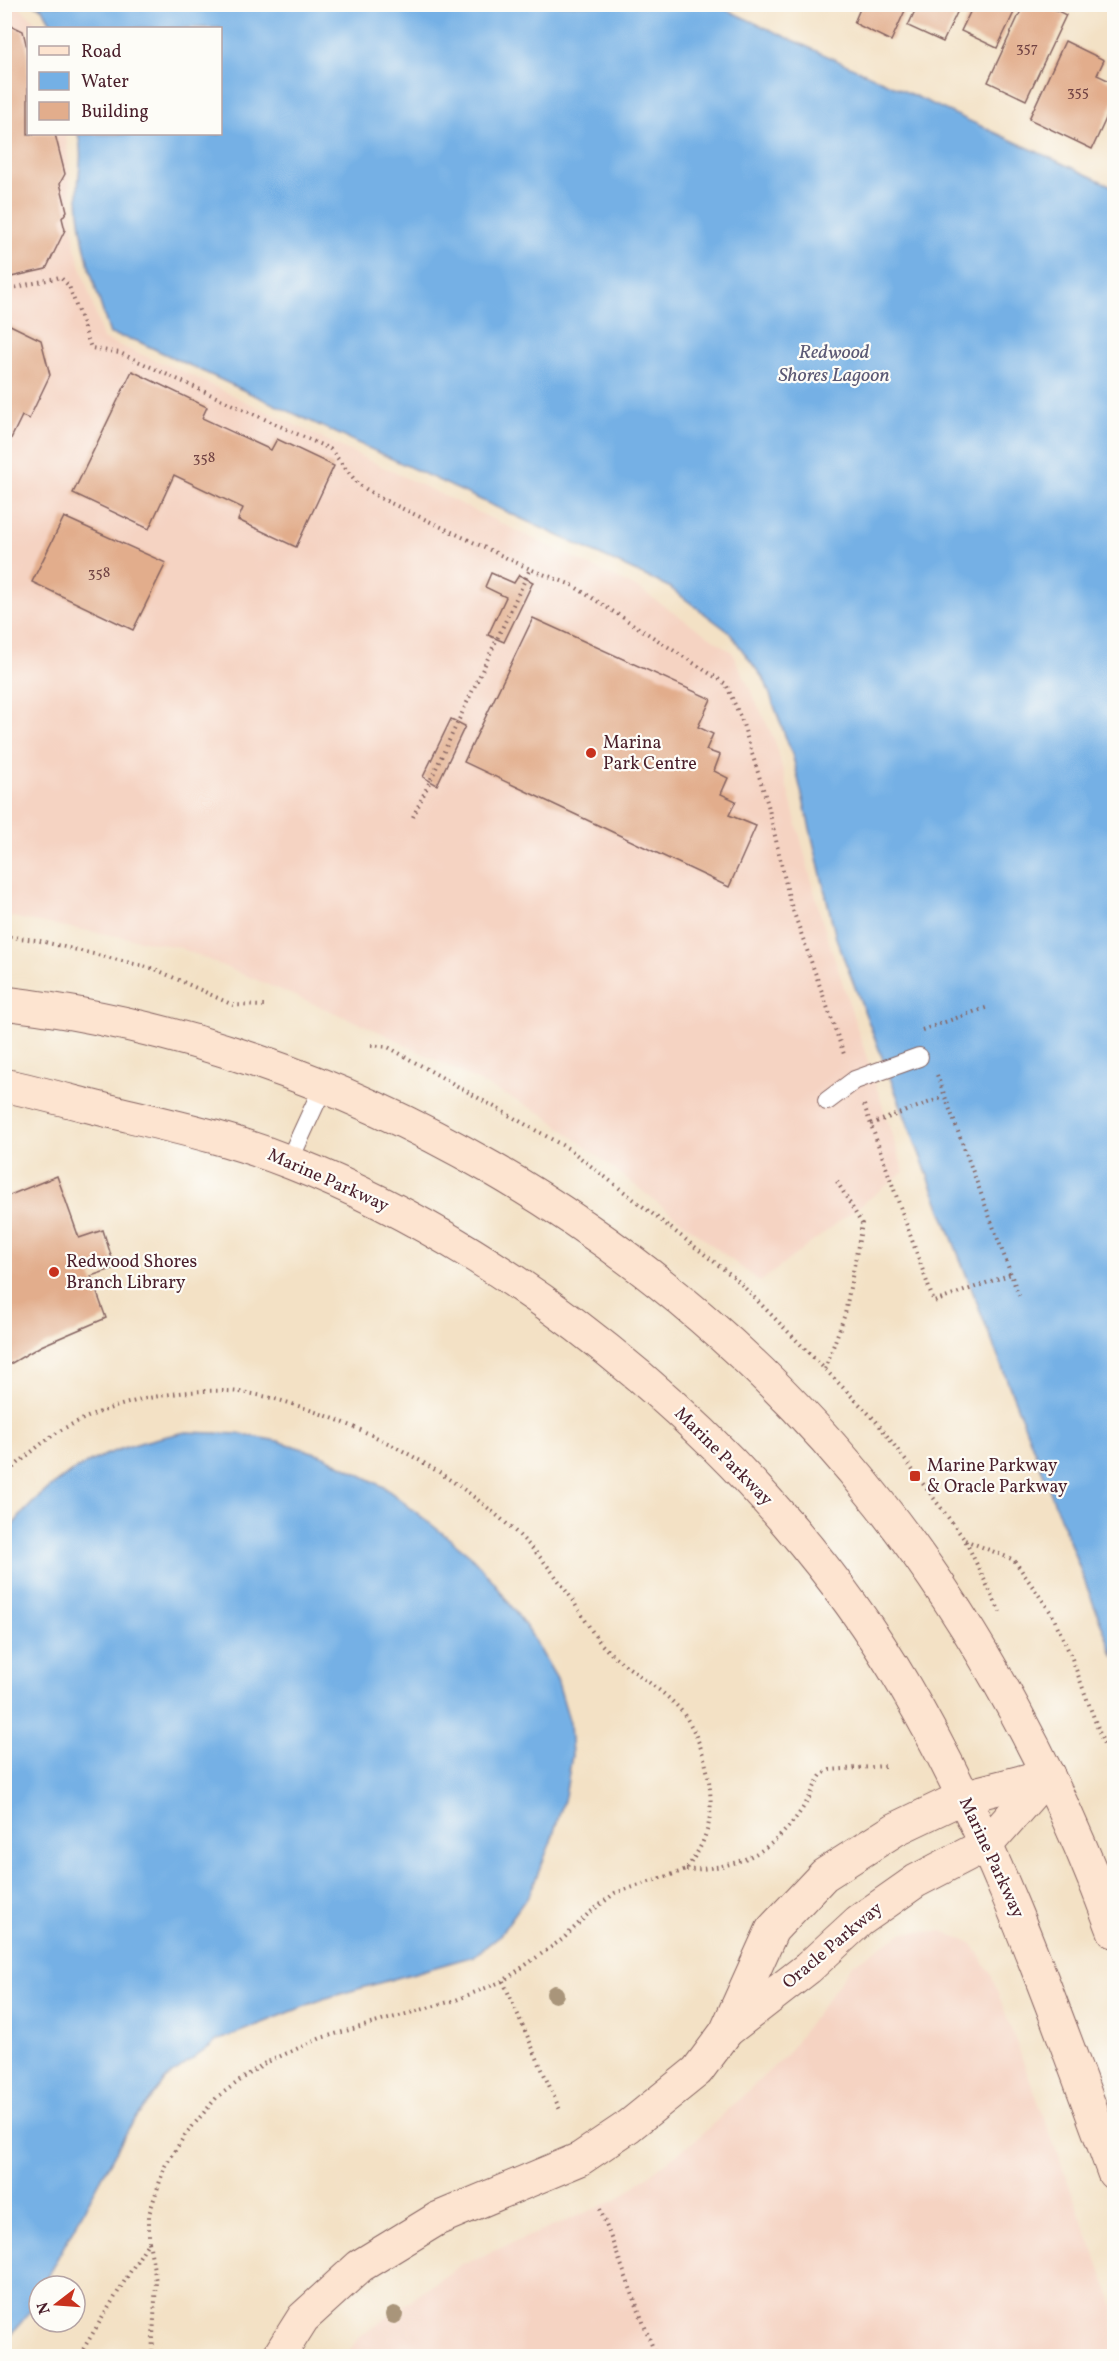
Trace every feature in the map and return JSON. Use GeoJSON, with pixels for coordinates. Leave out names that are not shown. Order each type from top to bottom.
{"type":"FeatureCollection","features":[{"type":"Feature","properties":{"kind":"main road"},"geometry":{"type":"LineString","coordinates":[[4,1003],[61,1010],[191,1041],[269,1064],[324,1084],[405,1120],[519,1184],[637,1265],[734,1348],[824,1437],[881,1505],[977,1643],[1048,1775],[1114,1931]]}},
{"type":"Feature","properties":{"kind":"main road","name":"Marine Parkway"},"geometry":{"type":"LineString","coordinates":[[4,1085],[174,1124],[238,1143],[289,1161],[368,1196],[474,1256],[586,1332],[677,1410],[762,1494],[842,1588],[905,1687],[987,1844],[1033,1953],[1114,2173]]}},
{"type":"Feature","properties":{"kind":"main road","name":"Oracle Parkway"},"geometry":{"type":"LineString","coordinates":[[279,2356],[303,2318],[360,2266],[436,2219],[580,2159],[629,2126],[697,2071],[726,2032],[772,1930],[825,1875],[896,1829],[963,1797],[1048,1775]]}},
{"type":"Feature","properties":{"kind":"main road","name":"Oracle Parkway"},"geometry":{"type":"LineString","coordinates":[[726,2032],[808,1968],[859,1921],[916,1881],[987,1844],[1048,1775]]}},
{"type":"Feature","properties":{"kind":"lane"},"geometry":{"type":"LineString","coordinates":[[827,1101],[855,1080],[919,1057]]}},
{"type":"Feature","properties":{"kind":"lane"},"geometry":{"type":"LineString","coordinates":[[289,1161],[324,1084]]}},
{"type":"Feature","properties":{"kind":"path"},"geometry":{"type":"LineString","coordinates":[[4,290],[60,277],[69,286],[91,348],[120,353],[330,449],[358,484],[380,498],[530,569],[572,585],[726,684],[742,721],[768,805],[790,902],[934,1302],[1011,1274]]}},
{"type":"Feature","properties":{"kind":"path"},"geometry":{"type":"LineString","coordinates":[[413,818],[530,569]]}},
{"type":"Feature","properties":{"kind":"path"},"geometry":{"type":"LineString","coordinates":[[4,936],[36,940],[155,969],[233,1005],[266,1006]]}},
{"type":"Feature","properties":{"kind":"path"},"geometry":{"type":"LineString","coordinates":[[935,1072],[1019,1296]]}},
{"type":"Feature","properties":{"kind":"path"},"geometry":{"type":"LineString","coordinates":[[871,1124],[945,1098]]}},
{"type":"Feature","properties":{"kind":"path"},"geometry":{"type":"LineString","coordinates":[[825,1369],[845,1314],[862,1224],[836,1178]]}},
{"type":"Feature","properties":{"kind":"path"},"geometry":{"type":"LineString","coordinates":[[4,1475],[63,1429],[112,1409],[171,1394],[227,1391],[283,1401],[359,1427],[406,1451],[471,1494],[520,1536],[556,1575],[602,1645],[676,1705],[690,1723],[700,1745],[709,1784],[710,1810],[706,1834],[686,1870]]}},
{"type":"Feature","properties":{"kind":"path"},"geometry":{"type":"LineString","coordinates":[[1004,1620],[965,1540],[1014,1560],[1052,1614],[1071,1656],[1114,1772]]}},
{"type":"Feature","properties":{"kind":"path"},"geometry":{"type":"LineString","coordinates":[[152,2356],[156,2281],[149,2241],[149,2214],[165,2166],[185,2135],[217,2097],[263,2064],[321,2038],[446,2003],[503,1981],[564,1938],[588,1914],[615,1893],[686,1870],[712,1869],[736,1864],[763,1851],[788,1830],[822,1774],[830,1770],[885,1766]]}},
{"type":"Feature","properties":{"kind":"path"},"geometry":{"type":"LineString","coordinates":[[503,1981],[560,2110]]}},
{"type":"Feature","properties":{"kind":"path"},"geometry":{"type":"LineString","coordinates":[[600,2209],[656,2356]]}},
{"type":"Feature","properties":{"kind":"path"},"geometry":{"type":"LineString","coordinates":[[79,2356],[149,2241]]}},
{"type":"Feature","properties":{"kind":"shaded area"},"geometry":{"type":"Polygon","coordinates":[[[15,4],[42,27],[27,27],[27,135],[66,135],[75,247],[103,339],[182,371],[639,589],[732,652],[775,741],[821,917],[904,1172],[760,1282],[543,1114],[378,1031],[178,947],[5,916],[4,5],[15,4]]]}},
{"type":"Feature","properties":{"kind":"shaded area"},"geometry":{"type":"Polygon","coordinates":[[[943,1931],[972,1944],[990,1972],[1114,2306],[1114,2356],[346,2356],[358,2338],[462,2264],[616,2200],[699,2137],[786,2055],[853,1964],[904,1932],[943,1931]]]}},
{"type":"Feature","properties":{"kind":"water","name":"Redwood Shores Lagoon"},"geometry":{"type":"Polygon","coordinates":[[[35,5],[716,5],[1114,187],[1114,1657],[836,938],[793,757],[765,681],[729,632],[669,587],[137,341],[110,334],[90,267],[79,216],[78,135],[222,135],[222,27],[53,27],[43,9],[35,5]]]}},
{"type":"Feature","properties":{"kind":"water"},"geometry":{"type":"Polygon","coordinates":[[[186,1432],[239,1434],[278,1441],[322,1455],[384,1487],[470,1555],[494,1582],[529,1631],[557,1679],[570,1723],[572,1755],[565,1797],[550,1844],[530,1893],[499,1936],[474,1956],[323,1999],[217,2041],[165,2080],[129,2128],[49,2274],[27,2274],[27,2314],[5,2341],[5,1535],[23,1513],[63,1478],[107,1454],[186,1432]]]}},
{"type":"Feature","properties":{"kind":"building"},"geometry":{"type":"Polygon","coordinates":[[[862,4],[908,4],[891,41],[854,23],[862,4]]]}},
{"type":"Feature","properties":{"kind":"building"},"geometry":{"type":"Polygon","coordinates":[[[918,4],[961,4],[943,42],[908,26],[918,4]]]}},
{"type":"Feature","properties":{"kind":"building"},"geometry":{"type":"Polygon","coordinates":[[[974,4],[1018,4],[997,48],[961,31],[974,4]]]}},
{"type":"Feature","properties":{"kind":"building"},"geometry":{"type":"Polygon","coordinates":[[[1024,4],[1044,4],[1066,15],[1026,100],[988,82],[1024,4]]]}},
{"type":"Feature","properties":{"kind":"building"},"geometry":{"type":"Polygon","coordinates":[[[1087,4],[1100,4],[1098,10],[1087,4]]]}},
{"type":"Feature","properties":{"kind":"building"},"geometry":{"type":"Polygon","coordinates":[[[4,22],[23,31],[27,48],[27,135],[55,135],[65,174],[60,183],[67,211],[62,218],[65,230],[46,269],[7,278],[4,282],[4,22]]]}},
{"type":"Feature","properties":{"kind":"building"},"geometry":{"type":"Polygon","coordinates":[[[1065,41],[1104,60],[1097,75],[1114,83],[1114,101],[1092,149],[1029,119],[1065,41]]]}},
{"type":"Feature","properties":{"kind":"building"},"geometry":{"type":"Polygon","coordinates":[[[4,322],[41,340],[50,375],[29,419],[22,416],[4,453],[4,322]]]}},
{"type":"Feature","properties":{"kind":"building"},"geometry":{"type":"Polygon","coordinates":[[[132,371],[207,407],[202,418],[271,450],[277,439],[334,466],[296,547],[238,520],[243,508],[174,475],[149,529],[73,493],[132,371]]]}},
{"type":"Feature","properties":{"kind":"building"},"geometry":{"type":"Polygon","coordinates":[[[64,517],[166,563],[133,630],[32,582],[64,517]]]}},
{"type":"Feature","properties":{"kind":"building"},"geometry":{"type":"Polygon","coordinates":[[[491,573],[514,583],[519,575],[533,582],[504,642],[488,635],[506,597],[485,587],[491,573]]]}},
{"type":"Feature","properties":{"kind":"building","name":"Marina Park Centre"},"geometry":{"type":"Polygon","coordinates":[[[533,618],[711,699],[698,727],[713,734],[706,750],[720,755],[714,771],[728,778],[721,794],[736,801],[729,815],[756,826],[729,887],[464,762],[533,618]]]}},
{"type":"Feature","properties":{"kind":"building"},"geometry":{"type":"Polygon","coordinates":[[[451,719],[465,726],[437,785],[423,777],[451,719]]]}},
{"type":"Feature","properties":{"kind":"building","name":"Redwood Shores Branch Library"},"geometry":{"type":"Polygon","coordinates":[[[57,1176],[79,1238],[103,1230],[115,1268],[91,1276],[106,1318],[41,1346],[5,1367],[5,1197],[57,1176]]]}},
{"type":"Feature","properties":{"kind":"place","name":"Marina Park Centre"},"geometry":{"type":"Point","coordinates":[591,753]}},
{"type":"Feature","properties":{"kind":"place","name":"Redwood Shores Branch Library"},"geometry":{"type":"Point","coordinates":[54,1272]}},
{"type":"Feature","properties":{"kind":"place","name":"Marine Parkway & Oracle Parkway"},"geometry":{"type":"Point","coordinates":[915,1476]}}]}
